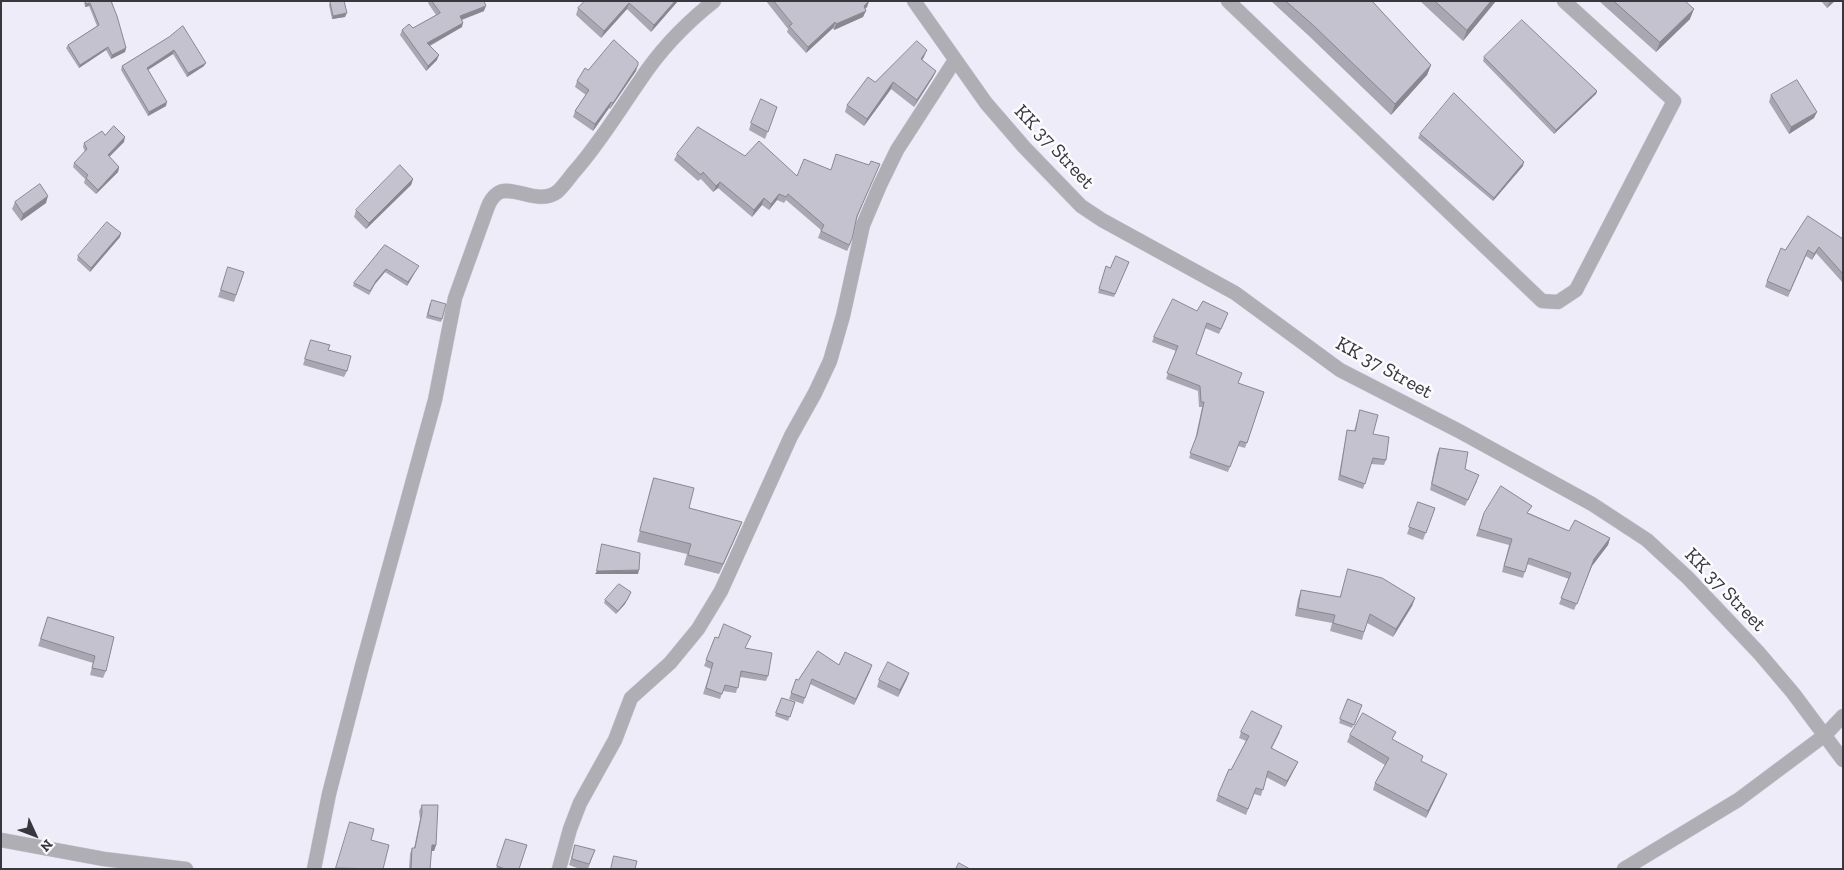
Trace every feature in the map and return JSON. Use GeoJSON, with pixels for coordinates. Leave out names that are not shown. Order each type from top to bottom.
{"type":"FeatureCollection","features":[{"type":"Feature","properties":{"kind":"street"},"geometry":{"type":"LineString","coordinates":[[314,869],[329,794],[435,400],[455,298],[491,200],[498,193],[505,191],[540,198],[557,192],[590,154],[639,81],[671,39],[714,1]]}},
{"type":"Feature","properties":{"kind":"street","name":"KK 37 Street"},"geometry":{"type":"LineString","coordinates":[[914,1],[986,103],[1067,193],[1088,211],[1234,293],[1340,370],[1458,431],[1592,504],[1647,540],[1688,578],[1759,653],[1793,693],[1843,760]]}},
{"type":"Feature","properties":{"kind":"street"},"geometry":{"type":"LineString","coordinates":[[1228,1],[1542,301],[1558,302],[1576,290],[1674,101],[1564,1]]}},
{"type":"Feature","properties":{"kind":"street"},"geometry":{"type":"LineString","coordinates":[[559,869],[570,829],[580,803],[615,740],[632,698],[670,663],[698,628],[721,591],[791,436],[830,361],[863,225],[880,185],[897,150],[955,60]]}},
{"type":"Feature","properties":{"kind":"street"},"geometry":{"type":"LineString","coordinates":[[1624,869],[1738,800],[1825,735],[1843,716]]}},
{"type":"Feature","properties":{"kind":"street"},"geometry":{"type":"LineString","coordinates":[[1,840],[104,859],[186,869]]}},
{"type":"Feature","properties":{"kind":"street"},"geometry":{"type":"LineString","coordinates":[[93,869],[104,859]]}},
{"type":"Feature","properties":{"kind":"building"},"geometry":{"type":"Polygon","coordinates":[[[86,1],[111,1],[126,48],[112,55],[108,47],[80,65],[68,45],[99,25],[90,3],[86,4],[86,1]]]}},
{"type":"Feature","properties":{"kind":"building"},"geometry":{"type":"Polygon","coordinates":[[[344,1],[347,13],[333,16],[330,2],[344,1]]]}},
{"type":"Feature","properties":{"kind":"building"},"geometry":{"type":"Polygon","coordinates":[[[432,1],[484,1],[486,6],[460,16],[463,23],[427,43],[439,55],[428,66],[402,30],[409,24],[413,28],[440,13],[432,1]]]}},
{"type":"Feature","properties":{"kind":"building"},"geometry":{"type":"Polygon","coordinates":[[[585,1],[675,1],[654,25],[629,3],[604,31],[578,8],[585,1]]]}},
{"type":"Feature","properties":{"kind":"building"},"geometry":{"type":"Polygon","coordinates":[[[774,1],[869,1],[864,6],[866,11],[836,24],[835,22],[808,47],[789,26],[792,24],[774,1]]]}},
{"type":"Feature","properties":{"kind":"building"},"geometry":{"type":"Polygon","coordinates":[[[1286,1],[1372,1],[1431,65],[1395,104],[1286,1]]]}},
{"type":"Feature","properties":{"kind":"building"},"geometry":{"type":"Polygon","coordinates":[[[1435,1],[1491,1],[1467,30],[1435,1]]]}},
{"type":"Feature","properties":{"kind":"building"},"geometry":{"type":"Polygon","coordinates":[[[1614,1],[1685,1],[1694,9],[1660,42],[1614,1]]]}},
{"type":"Feature","properties":{"kind":"building"},"geometry":{"type":"Polygon","coordinates":[[[1522,20],[1597,91],[1556,130],[1484,57],[1522,20]]]}},
{"type":"Feature","properties":{"kind":"building"},"geometry":{"type":"Polygon","coordinates":[[[183,26],[206,63],[188,73],[174,50],[147,68],[167,102],[149,112],[122,66],[169,37],[183,26]]]}},
{"type":"Feature","properties":{"kind":"building"},"geometry":{"type":"Polygon","coordinates":[[[614,40],[638,62],[638,65],[613,103],[611,102],[595,124],[575,111],[589,90],[577,81],[585,68],[588,70],[614,40]]]}},
{"type":"Feature","properties":{"kind":"building"},"geometry":{"type":"Polygon","coordinates":[[[917,41],[927,50],[921,59],[936,71],[917,100],[893,82],[867,119],[847,105],[868,77],[875,82],[917,41]]]}},
{"type":"Feature","properties":{"kind":"building"},"geometry":{"type":"Polygon","coordinates":[[[1797,80],[1817,112],[1791,127],[1771,95],[1797,80]]]}},
{"type":"Feature","properties":{"kind":"building"},"geometry":{"type":"Polygon","coordinates":[[[1454,93],[1524,162],[1494,198],[1420,134],[1454,93]]]}},
{"type":"Feature","properties":{"kind":"building"},"geometry":{"type":"Polygon","coordinates":[[[761,99],[777,107],[768,132],[751,123],[761,99]]]}},
{"type":"Feature","properties":{"kind":"building"},"geometry":{"type":"Polygon","coordinates":[[[114,126],[125,137],[108,155],[119,167],[98,190],[86,178],[88,175],[74,163],[87,149],[84,143],[102,131],[105,135],[114,126]]]}},
{"type":"Feature","properties":{"kind":"building"},"geometry":{"type":"Polygon","coordinates":[[[698,127],[745,156],[759,141],[797,176],[804,159],[831,170],[836,154],[869,165],[871,161],[880,164],[857,216],[849,245],[821,231],[824,225],[788,194],[786,197],[779,194],[771,204],[764,198],[754,210],[720,182],[716,186],[703,172],[701,175],[677,154],[698,127]]]}},
{"type":"Feature","properties":{"kind":"building"},"geometry":{"type":"Polygon","coordinates":[[[400,165],[413,179],[369,223],[356,210],[400,165]]]}},
{"type":"Feature","properties":{"kind":"building"},"geometry":{"type":"Polygon","coordinates":[[[40,184],[48,196],[23,214],[15,202],[40,184]]]}},
{"type":"Feature","properties":{"kind":"building"},"geometry":{"type":"Polygon","coordinates":[[[1808,216],[1843,239],[1843,274],[1819,247],[1814,254],[1808,250],[1790,291],[1767,281],[1781,248],[1785,250],[1808,216]]]}},
{"type":"Feature","properties":{"kind":"building"},"geometry":{"type":"Polygon","coordinates":[[[107,222],[121,233],[91,268],[78,256],[107,222]]]}},
{"type":"Feature","properties":{"kind":"building"},"geometry":{"type":"Polygon","coordinates":[[[385,245],[419,266],[408,282],[386,269],[370,291],[354,283],[385,245]]]}},
{"type":"Feature","properties":{"kind":"building"},"geometry":{"type":"Polygon","coordinates":[[[1116,256],[1129,262],[1115,294],[1099,289],[1106,266],[1110,268],[1116,256]]]}},
{"type":"Feature","properties":{"kind":"building"},"geometry":{"type":"Polygon","coordinates":[[[228,267],[244,272],[236,295],[221,290],[228,267]]]}},
{"type":"Feature","properties":{"kind":"building"},"geometry":{"type":"Polygon","coordinates":[[[1173,299],[1197,311],[1203,301],[1228,313],[1221,329],[1207,323],[1196,354],[1242,373],[1238,383],[1264,392],[1247,443],[1240,441],[1230,467],[1190,453],[1197,435],[1204,402],[1201,402],[1200,386],[1167,373],[1178,346],[1154,337],[1173,299]]]}},
{"type":"Feature","properties":{"kind":"building"},"geometry":{"type":"Polygon","coordinates":[[[432,300],[446,304],[442,319],[428,315],[432,300]]]}},
{"type":"Feature","properties":{"kind":"building"},"geometry":{"type":"Polygon","coordinates":[[[311,340],[330,345],[328,350],[351,356],[347,371],[305,359],[311,340]]]}},
{"type":"Feature","properties":{"kind":"building"},"geometry":{"type":"Polygon","coordinates":[[[1360,410],[1378,415],[1373,434],[1389,437],[1386,460],[1373,458],[1365,484],[1340,475],[1347,430],[1355,431],[1360,410]]]}},
{"type":"Feature","properties":{"kind":"building"},"geometry":{"type":"Polygon","coordinates":[[[1440,448],[1468,452],[1465,469],[1479,475],[1468,500],[1432,484],[1440,448]]]}},
{"type":"Feature","properties":{"kind":"building"},"geometry":{"type":"Polygon","coordinates":[[[654,478],[694,488],[689,508],[742,522],[723,564],[688,555],[691,544],[640,531],[654,478]]]}},
{"type":"Feature","properties":{"kind":"building"},"geometry":{"type":"Polygon","coordinates":[[[1501,486],[1532,506],[1527,513],[1569,531],[1575,520],[1610,538],[1594,559],[1577,604],[1561,598],[1571,573],[1529,558],[1525,572],[1504,566],[1512,539],[1479,529],[1484,513],[1501,486]]]}},
{"type":"Feature","properties":{"kind":"building"},"geometry":{"type":"Polygon","coordinates":[[[1418,502],[1435,508],[1426,533],[1409,527],[1418,502]]]}},
{"type":"Feature","properties":{"kind":"building"},"geometry":{"type":"Polygon","coordinates":[[[602,544],[640,553],[639,570],[597,571],[602,544]]]}},
{"type":"Feature","properties":{"kind":"building"},"geometry":{"type":"Polygon","coordinates":[[[1348,569],[1382,578],[1415,598],[1396,629],[1370,614],[1364,632],[1333,623],[1335,615],[1298,608],[1301,590],[1340,597],[1348,569]]]}},
{"type":"Feature","properties":{"kind":"building"},"geometry":{"type":"Polygon","coordinates":[[[619,584],[631,592],[618,611],[605,600],[619,584]]]}},
{"type":"Feature","properties":{"kind":"building"},"geometry":{"type":"Polygon","coordinates":[[[48,617],[114,637],[106,671],[92,668],[95,656],[41,639],[48,617]]]}},
{"type":"Feature","properties":{"kind":"building"},"geometry":{"type":"Polygon","coordinates":[[[724,624],[751,636],[745,648],[772,653],[768,676],[741,671],[738,688],[725,685],[722,694],[706,688],[713,663],[706,660],[715,637],[718,638],[724,624]]]}},
{"type":"Feature","properties":{"kind":"building"},"geometry":{"type":"Polygon","coordinates":[[[818,651],[839,665],[845,652],[872,665],[856,699],[812,679],[805,698],[791,693],[796,679],[798,680],[818,651]]]}},
{"type":"Feature","properties":{"kind":"building"},"geometry":{"type":"Polygon","coordinates":[[[888,662],[909,673],[900,690],[879,680],[888,662]]]}},
{"type":"Feature","properties":{"kind":"building"},"geometry":{"type":"Polygon","coordinates":[[[782,698],[795,702],[790,717],[776,713],[782,698]]]}},
{"type":"Feature","properties":{"kind":"building"},"geometry":{"type":"Polygon","coordinates":[[[1348,699],[1362,705],[1354,725],[1340,719],[1348,699]]]}},
{"type":"Feature","properties":{"kind":"building"},"geometry":{"type":"Polygon","coordinates":[[[1252,711],[1282,726],[1271,748],[1298,762],[1287,781],[1268,771],[1263,790],[1256,788],[1248,809],[1218,795],[1229,769],[1231,770],[1249,736],[1241,732],[1252,711]]]}},
{"type":"Feature","properties":{"kind":"building"},"geometry":{"type":"Polygon","coordinates":[[[1363,713],[1396,732],[1392,739],[1423,756],[1421,761],[1447,774],[1428,811],[1375,783],[1389,758],[1350,735],[1363,713]]]}},
{"type":"Feature","properties":{"kind":"building"},"geometry":{"type":"Polygon","coordinates":[[[422,805],[438,805],[436,845],[432,845],[430,869],[411,869],[412,848],[415,848],[422,805]]]}},
{"type":"Feature","properties":{"kind":"building"},"geometry":{"type":"Polygon","coordinates":[[[350,822],[374,829],[371,840],[389,845],[383,869],[336,868],[350,822]]]}},
{"type":"Feature","properties":{"kind":"building"},"geometry":{"type":"Polygon","coordinates":[[[506,839],[527,845],[519,869],[505,869],[497,866],[506,839]]]}},
{"type":"Feature","properties":{"kind":"building"},"geometry":{"type":"Polygon","coordinates":[[[575,845],[595,850],[589,864],[572,859],[575,845]]]}},
{"type":"Feature","properties":{"kind":"building"},"geometry":{"type":"Polygon","coordinates":[[[614,856],[637,861],[635,869],[611,869],[614,856]]]}},
{"type":"Feature","properties":{"kind":"building"},"geometry":{"type":"Polygon","coordinates":[[[959,863],[970,869],[956,869],[959,863]]]}}]}
